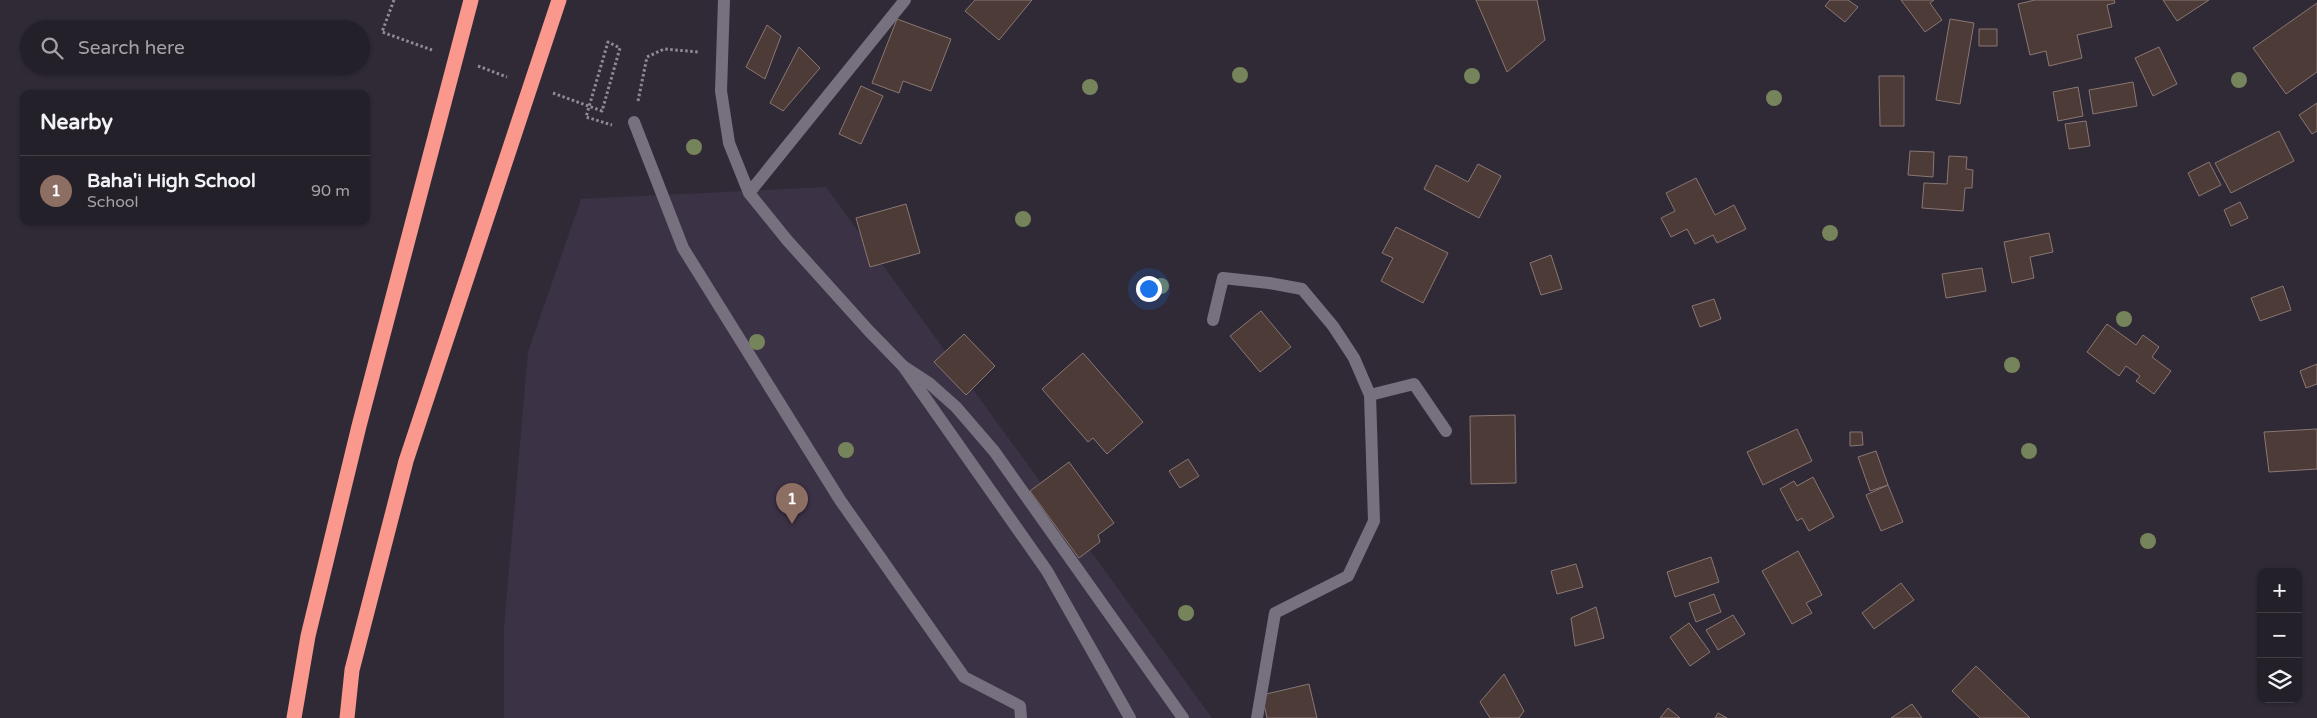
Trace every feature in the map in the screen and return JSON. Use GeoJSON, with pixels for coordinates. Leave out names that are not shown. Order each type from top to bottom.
{"type":"FeatureCollection","features":[{"type":"Feature","properties":{"kind":"highway"},"geometry":{"type":"LineString","coordinates":[[294,718],[308,636],[357,436],[471,0]]}},
{"type":"Feature","properties":{"kind":"highway"},"geometry":{"type":"LineString","coordinates":[[347,718],[352,670],[406,461],[559,0]]}},
{"type":"Feature","properties":{"kind":"street"},"geometry":{"type":"LineString","coordinates":[[724,0],[721,91],[729,143],[749,193],[787,240],[903,366],[1047,571],[1130,718]]}},
{"type":"Feature","properties":{"kind":"street"},"geometry":{"type":"LineString","coordinates":[[749,193],[905,0]]}},
{"type":"Feature","properties":{"kind":"street"},"geometry":{"type":"LineString","coordinates":[[634,122],[683,248],[840,500],[964,677],[1020,706],[1021,718]]}},
{"type":"Feature","properties":{"kind":"street"},"geometry":{"type":"LineString","coordinates":[[1213,320],[1223,278],[1302,289],[1333,326],[1354,358],[1370,395],[1374,521],[1348,576],[1275,613],[1257,718]]}},
{"type":"Feature","properties":{"kind":"street"},"geometry":{"type":"LineString","coordinates":[[903,366],[929,383],[956,407],[994,451],[1183,718]]}},
{"type":"Feature","properties":{"kind":"street"},"geometry":{"type":"LineString","coordinates":[[1370,395],[1414,384],[1446,431]]}},
{"type":"Feature","properties":{"kind":"path"},"geometry":{"type":"LineString","coordinates":[[382,32],[394,0]]}},
{"type":"Feature","properties":{"kind":"path"},"geometry":{"type":"LineString","coordinates":[[620,48],[608,42],[586,117],[625,129],[634,122],[647,57],[664,49],[722,55]]}},
{"type":"Feature","properties":{"kind":"shaded area"},"geometry":{"type":"Polygon","coordinates":[[[826,187],[1212,718],[504,718],[504,627],[528,352],[581,199],[826,187]]]}},
{"type":"Feature","properties":{"kind":"building"},"geometry":{"type":"Polygon","coordinates":[[[975,0],[1032,0],[999,40],[965,11],[975,0]]]}},
{"type":"Feature","properties":{"kind":"building"},"geometry":{"type":"Polygon","coordinates":[[[1476,0],[1537,0],[1545,40],[1507,72],[1476,0]]]}},
{"type":"Feature","properties":{"kind":"building"},"geometry":{"type":"Polygon","coordinates":[[[1830,0],[1848,0],[1858,7],[1845,22],[1825,6],[1830,0]]]}},
{"type":"Feature","properties":{"kind":"building"},"geometry":{"type":"Polygon","coordinates":[[[1901,0],[1934,0],[1930,3],[1942,20],[1925,32],[1901,0]]]}},
{"type":"Feature","properties":{"kind":"building"},"geometry":{"type":"Polygon","coordinates":[[[2035,0],[2114,0],[2115,3],[2107,5],[2112,27],[2077,35],[2082,58],[2049,66],[2046,51],[2030,55],[2018,4],[2035,0]]]}},
{"type":"Feature","properties":{"kind":"building"},"geometry":{"type":"Polygon","coordinates":[[[2163,0],[2209,0],[2177,21],[2163,0]]]}},
{"type":"Feature","properties":{"kind":"building"},"geometry":{"type":"Polygon","coordinates":[[[2317,3],[2317,72],[2286,94],[2253,48],[2317,3]]]}},
{"type":"Feature","properties":{"kind":"building"},"geometry":{"type":"Polygon","coordinates":[[[897,19],[951,39],[931,91],[903,81],[899,93],[872,83],[897,19]]]}},
{"type":"Feature","properties":{"kind":"building"},"geometry":{"type":"Polygon","coordinates":[[[1950,19],[1974,23],[1960,104],[1936,100],[1950,19]]]}},
{"type":"Feature","properties":{"kind":"building"},"geometry":{"type":"Polygon","coordinates":[[[767,25],[781,36],[765,79],[746,67],[767,25]]]}},
{"type":"Feature","properties":{"kind":"building"},"geometry":{"type":"Polygon","coordinates":[[[1979,29],[1997,29],[1997,46],[1979,46],[1979,29]]]}},
{"type":"Feature","properties":{"kind":"building"},"geometry":{"type":"Polygon","coordinates":[[[799,47],[820,68],[783,111],[770,103],[799,47]]]}},
{"type":"Feature","properties":{"kind":"building"},"geometry":{"type":"Polygon","coordinates":[[[2159,47],[2177,84],[2153,96],[2135,58],[2159,47]]]}},
{"type":"Feature","properties":{"kind":"building"},"geometry":{"type":"Polygon","coordinates":[[[1879,76],[1904,76],[1904,126],[1880,126],[1879,76]]]}},
{"type":"Feature","properties":{"kind":"building"},"geometry":{"type":"Polygon","coordinates":[[[2133,82],[2137,106],[2093,114],[2089,90],[2133,82]]]}},
{"type":"Feature","properties":{"kind":"building"},"geometry":{"type":"Polygon","coordinates":[[[861,86],[883,96],[861,144],[839,134],[861,86]]]}},
{"type":"Feature","properties":{"kind":"building"},"geometry":{"type":"Polygon","coordinates":[[[2078,87],[2083,116],[2058,121],[2053,92],[2078,87]]]}},
{"type":"Feature","properties":{"kind":"building"},"geometry":{"type":"Polygon","coordinates":[[[2317,103],[2317,131],[2312,134],[2299,115],[2317,103]]]}},
{"type":"Feature","properties":{"kind":"building"},"geometry":{"type":"Polygon","coordinates":[[[2086,121],[2090,146],[2069,149],[2065,124],[2086,121]]]}},
{"type":"Feature","properties":{"kind":"building"},"geometry":{"type":"Polygon","coordinates":[[[2279,131],[2294,161],[2231,193],[2215,163],[2279,131]]]}},
{"type":"Feature","properties":{"kind":"building"},"geometry":{"type":"Polygon","coordinates":[[[1910,151],[1934,152],[1933,177],[1908,175],[1910,151]]]}},
{"type":"Feature","properties":{"kind":"building"},"geometry":{"type":"Polygon","coordinates":[[[1949,156],[1967,157],[1966,169],[1973,170],[1972,188],[1965,188],[1963,211],[1922,208],[1924,183],[1947,184],[1949,156]]]}},
{"type":"Feature","properties":{"kind":"building"},"geometry":{"type":"Polygon","coordinates":[[[2209,162],[2221,185],[2199,196],[2188,173],[2209,162]]]}},
{"type":"Feature","properties":{"kind":"building"},"geometry":{"type":"Polygon","coordinates":[[[1478,164],[1501,176],[1479,218],[1424,189],[1436,165],[1468,182],[1478,164]]]}},
{"type":"Feature","properties":{"kind":"building"},"geometry":{"type":"Polygon","coordinates":[[[1696,178],[1715,215],[1734,205],[1746,229],[1717,243],[1713,235],[1695,244],[1687,229],[1671,237],[1661,218],[1675,211],[1666,193],[1696,178]]]}},
{"type":"Feature","properties":{"kind":"building"},"geometry":{"type":"Polygon","coordinates":[[[2240,202],[2248,218],[2231,226],[2224,210],[2240,202]]]}},
{"type":"Feature","properties":{"kind":"building"},"geometry":{"type":"Polygon","coordinates":[[[906,204],[920,253],[870,267],[856,218],[906,204]]]}},
{"type":"Feature","properties":{"kind":"building"},"geometry":{"type":"Polygon","coordinates":[[[1396,227],[1448,253],[1423,303],[1381,281],[1393,258],[1382,253],[1396,227]]]}},
{"type":"Feature","properties":{"kind":"building"},"geometry":{"type":"Polygon","coordinates":[[[2049,233],[2053,252],[2030,257],[2034,278],[2012,283],[2004,242],[2049,233]]]}},
{"type":"Feature","properties":{"kind":"building"},"geometry":{"type":"Polygon","coordinates":[[[1551,255],[1562,289],[1541,295],[1530,263],[1551,255]]]}},
{"type":"Feature","properties":{"kind":"building"},"geometry":{"type":"Polygon","coordinates":[[[1982,268],[1986,291],[1946,298],[1942,274],[1982,268]]]}},
{"type":"Feature","properties":{"kind":"building"},"geometry":{"type":"Polygon","coordinates":[[[2283,286],[2291,310],[2260,321],[2251,298],[2283,286]]]}},
{"type":"Feature","properties":{"kind":"building"},"geometry":{"type":"Polygon","coordinates":[[[1714,299],[1721,319],[1700,327],[1692,306],[1714,299]]]}},
{"type":"Feature","properties":{"kind":"building"},"geometry":{"type":"Polygon","coordinates":[[[1261,311],[1291,347],[1260,372],[1230,336],[1261,311]]]}},
{"type":"Feature","properties":{"kind":"building"},"geometry":{"type":"Polygon","coordinates":[[[2107,324],[2136,345],[2143,335],[2159,347],[2152,357],[2171,371],[2154,394],[2136,381],[2140,376],[2126,366],[2119,376],[2087,352],[2107,324]]]}},
{"type":"Feature","properties":{"kind":"building"},"geometry":{"type":"Polygon","coordinates":[[[964,334],[995,366],[966,395],[934,362],[964,334]]]}},
{"type":"Feature","properties":{"kind":"building"},"geometry":{"type":"Polygon","coordinates":[[[1083,353],[1143,422],[1107,454],[1093,438],[1088,442],[1042,389],[1083,353]]]}},
{"type":"Feature","properties":{"kind":"building"},"geometry":{"type":"Polygon","coordinates":[[[2317,364],[2317,384],[2306,388],[2300,371],[2317,364]]]}},
{"type":"Feature","properties":{"kind":"building"},"geometry":{"type":"Polygon","coordinates":[[[1515,415],[1516,483],[1471,484],[1470,416],[1515,415]]]}},
{"type":"Feature","properties":{"kind":"building"},"geometry":{"type":"Polygon","coordinates":[[[1797,429],[1812,461],[1763,485],[1747,452],[1797,429]]]}},
{"type":"Feature","properties":{"kind":"building"},"geometry":{"type":"Polygon","coordinates":[[[2317,429],[2317,469],[2269,472],[2264,432],[2317,429]]]}},
{"type":"Feature","properties":{"kind":"building"},"geometry":{"type":"Polygon","coordinates":[[[1850,432],[1862,432],[1863,445],[1850,446],[1850,432]]]}},
{"type":"Feature","properties":{"kind":"building"},"geometry":{"type":"Polygon","coordinates":[[[1876,451],[1888,485],[1870,491],[1858,457],[1876,451]]]}},
{"type":"Feature","properties":{"kind":"building"},"geometry":{"type":"Polygon","coordinates":[[[1188,459],[1199,476],[1180,488],[1169,471],[1188,459]]]}},
{"type":"Feature","properties":{"kind":"building"},"geometry":{"type":"Polygon","coordinates":[[[1069,462],[1114,523],[1098,535],[1100,542],[1079,558],[1030,491],[1069,462]]]}},
{"type":"Feature","properties":{"kind":"building"},"geometry":{"type":"Polygon","coordinates":[[[1813,477],[1834,517],[1809,531],[1802,518],[1797,521],[1780,489],[1794,481],[1797,486],[1813,477]]]}},
{"type":"Feature","properties":{"kind":"building"},"geometry":{"type":"Polygon","coordinates":[[[1888,485],[1903,522],[1881,531],[1866,495],[1888,485]]]}},
{"type":"Feature","properties":{"kind":"building"},"geometry":{"type":"Polygon","coordinates":[[[1798,551],[1822,595],[1806,603],[1812,613],[1792,624],[1762,571],[1798,551]]]}},
{"type":"Feature","properties":{"kind":"building"},"geometry":{"type":"Polygon","coordinates":[[[1711,557],[1719,582],[1675,597],[1667,572],[1711,557]]]}},
{"type":"Feature","properties":{"kind":"building"},"geometry":{"type":"Polygon","coordinates":[[[1576,564],[1583,587],[1557,594],[1551,571],[1576,564]]]}},
{"type":"Feature","properties":{"kind":"building"},"geometry":{"type":"Polygon","coordinates":[[[1901,583],[1914,600],[1874,629],[1862,613],[1901,583]]]}},
{"type":"Feature","properties":{"kind":"building"},"geometry":{"type":"Polygon","coordinates":[[[1714,594],[1721,612],[1696,622],[1689,603],[1714,594]]]}},
{"type":"Feature","properties":{"kind":"building"},"geometry":{"type":"Polygon","coordinates":[[[1596,607],[1604,638],[1575,646],[1571,618],[1596,607]]]}},
{"type":"Feature","properties":{"kind":"building"},"geometry":{"type":"Polygon","coordinates":[[[1733,615],[1745,634],[1718,650],[1706,630],[1733,615]]]}},
{"type":"Feature","properties":{"kind":"building"},"geometry":{"type":"Polygon","coordinates":[[[1689,623],[1710,652],[1690,666],[1670,637],[1689,623]]]}},
{"type":"Feature","properties":{"kind":"building"},"geometry":{"type":"Polygon","coordinates":[[[1976,666],[2030,718],[1980,718],[1952,691],[1976,666]]]}},
{"type":"Feature","properties":{"kind":"building"},"geometry":{"type":"Polygon","coordinates":[[[1504,674],[1524,711],[1519,718],[1490,718],[1480,702],[1504,674]]]}},
{"type":"Feature","properties":{"kind":"building"},"geometry":{"type":"Polygon","coordinates":[[[1309,684],[1317,718],[1267,718],[1262,695],[1309,684]]]}},
{"type":"Feature","properties":{"kind":"building"},"geometry":{"type":"Polygon","coordinates":[[[1912,704],[1922,718],[1891,718],[1912,704]]]}},
{"type":"Feature","properties":{"kind":"building"},"geometry":{"type":"Polygon","coordinates":[[[1668,708],[1680,718],[1660,718],[1668,708]]]}},
{"type":"Feature","properties":{"kind":"building"},"geometry":{"type":"Polygon","coordinates":[[[1718,713],[1727,718],[1715,718],[1718,713]]]}},
{"type":"Feature","properties":{"kind":"place","name":"Baha'i High School"},"geometry":{"type":"Point","coordinates":[792,524]}}]}
